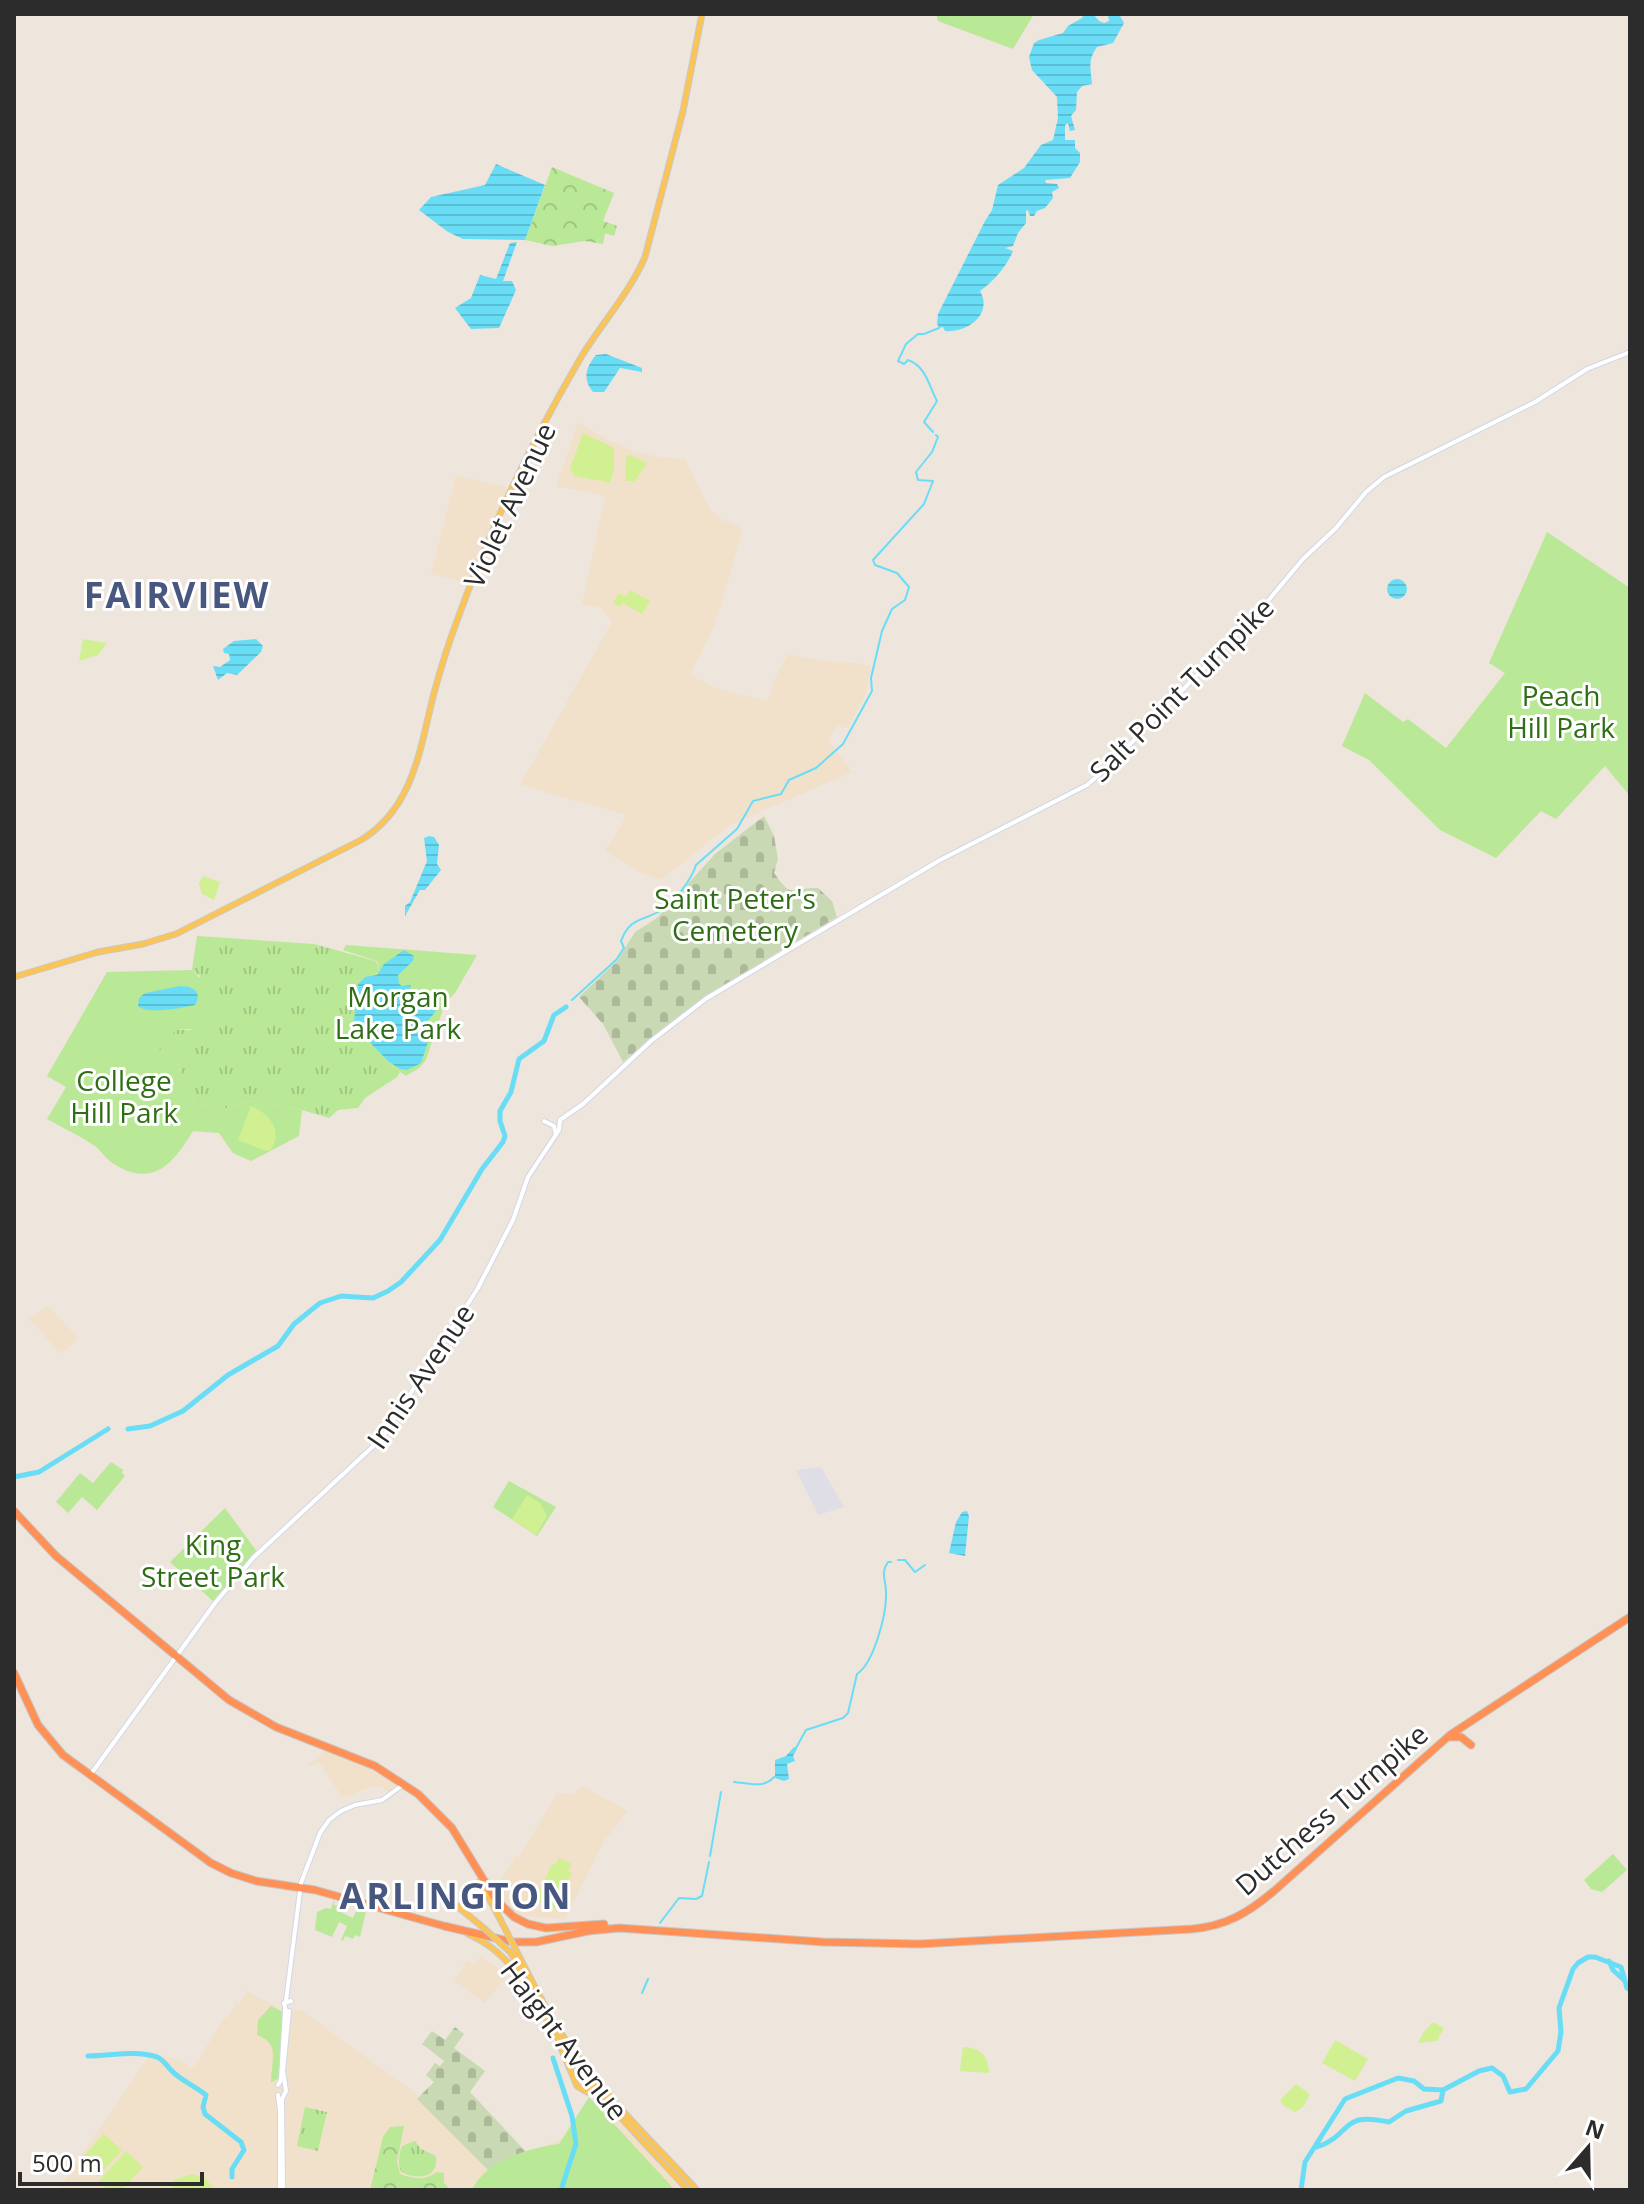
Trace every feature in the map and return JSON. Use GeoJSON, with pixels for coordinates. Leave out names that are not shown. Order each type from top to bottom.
{"type":"FeatureCollection","features":[{"type":"Feature","properties":{"kind":"highway","name":"Dutchess Turnpike"},"geometry":{"type":"LineString","coordinates":[[14,1511],[59,1558],[225,1698],[280,1729],[371,1764],[405,1783],[443,1818],[496,1900],[517,1919],[549,1928],[629,1924],[786,1938]]}},
{"type":"Feature","properties":{"kind":"highway","name":"Dutchess Turnpike"},"geometry":{"type":"LineString","coordinates":[[14,1673],[48,1739],[70,1761],[231,1873],[256,1881],[300,1887],[444,1926],[526,1943],[579,1932],[623,1928],[932,1943],[1203,1928],[1224,1923],[1249,1911],[1270,1894],[1445,1739],[1630,1617]]}},
{"type":"Feature","properties":{"kind":"highway"},"geometry":{"type":"LineString","coordinates":[[1445,1739],[1458,1736],[1471,1745]]}},
{"type":"Feature","properties":{"kind":"main road","name":"Violet Avenue"},"geometry":{"type":"LineString","coordinates":[[14,977],[98,952],[161,939],[219,914],[366,837],[387,820],[405,795],[440,670],[496,523],[580,359],[645,257],[681,120],[702,14]]}},
{"type":"Feature","properties":{"kind":"main road","name":"Salt Point Turnpike"},"geometry":{"type":"LineString","coordinates":[[560,1120],[583,1104],[651,1041],[707,998],[915,874],[1077,791],[1097,777],[1269,601],[1303,559],[1336,528],[1366,492],[1384,477],[1528,405],[1598,364],[1630,352]]}},
{"type":"Feature","properties":{"kind":"main road"},"geometry":{"type":"LineString","coordinates":[[556,1137],[583,1104]]}},
{"type":"Feature","properties":{"kind":"main road","name":"Innis Avenue"},"geometry":{"type":"LineString","coordinates":[[90,1776],[215,1603],[258,1553],[382,1438],[478,1288],[513,1220],[528,1177],[561,1127],[560,1120]]}},
{"type":"Feature","properties":{"kind":"main road"},"geometry":{"type":"LineString","coordinates":[[544,1121],[554,1126],[556,1137]]}},
{"type":"Feature","properties":{"kind":"main road"},"geometry":{"type":"LineString","coordinates":[[282,2190],[281,2095],[285,2087],[283,2071],[287,2011],[283,2005],[288,2001],[300,1887],[321,1831],[331,1818],[341,1811],[385,1799],[405,1783]]}},
{"type":"Feature","properties":{"kind":"main road","name":"Haight Avenue"},"geometry":{"type":"LineString","coordinates":[[469,1856],[514,1952],[568,2044],[589,2072],[697,2190]]}},
{"type":"Feature","properties":{"kind":"main road"},"geometry":{"type":"LineString","coordinates":[[452,1902],[514,1952],[540,2010]]}},
{"type":"Feature","properties":{"kind":"main road","name":"Haight Avenue"},"geometry":{"type":"LineString","coordinates":[[444,1926],[481,1940],[502,1955],[520,1975],[556,2036],[595,2088],[688,2190]]}},
{"type":"Feature","properties":{"kind":"main road"},"geometry":{"type":"LineString","coordinates":[[287,2011],[294,2007],[288,2001]]}},
{"type":"Feature","properties":{"kind":"main road"},"geometry":{"type":"LineString","coordinates":[[281,2095],[275,2089],[281,2080],[287,2011]]}},
{"type":"Feature","properties":{"kind":"main road"},"geometry":{"type":"LineString","coordinates":[[556,2036],[578,2087],[587,2092],[595,2088]]}},
{"type":"Feature","properties":{"kind":"main road"},"geometry":{"type":"LineString","coordinates":[[278,2085],[285,2087]]}},
{"type":"Feature","properties":{"kind":"shaded area"},"geometry":{"type":"Polygon","coordinates":[[[578,422],[634,451],[685,459],[710,509],[722,520],[743,530],[715,625],[690,675],[716,688],[768,701],[773,682],[788,654],[871,666],[866,694],[848,728],[837,726],[828,740],[852,772],[728,826],[661,880],[641,873],[605,851],[627,815],[520,785],[612,622],[601,608],[582,604],[605,496],[556,486],[578,422]]]}},
{"type":"Feature","properties":{"kind":"shaded area"},"geometry":{"type":"Polygon","coordinates":[[[456,475],[510,488],[469,583],[431,574],[456,475]]]}},
{"type":"Feature","properties":{"kind":"shaded area"},"geometry":{"type":"Polygon","coordinates":[[[49,1306],[78,1338],[61,1354],[28,1318],[49,1306]]]}},
{"type":"Feature","properties":{"kind":"shaded area"},"geometry":{"type":"Polygon","coordinates":[[[821,1467],[844,1507],[818,1515],[796,1470],[821,1467]]]}},
{"type":"Feature","properties":{"kind":"shaded area"},"geometry":{"type":"Polygon","coordinates":[[[325,1749],[365,1764],[400,1784],[388,1793],[382,1787],[374,1786],[354,1796],[342,1797],[319,1762],[309,1766],[325,1749]]]}},
{"type":"Feature","properties":{"kind":"shaded area"},"geometry":{"type":"Polygon","coordinates":[[[582,1786],[628,1811],[604,1841],[565,1919],[516,1915],[494,1893],[557,1793],[574,1794],[582,1786]]]}},
{"type":"Feature","properties":{"kind":"shaded area"},"geometry":{"type":"Polygon","coordinates":[[[481,1956],[507,1975],[485,2003],[454,1981],[467,1960],[475,1964],[481,1956]]]}},
{"type":"Feature","properties":{"kind":"shaded area"},"geometry":{"type":"Polygon","coordinates":[[[246,1991],[288,2012],[301,2010],[418,2095],[497,2179],[528,2154],[565,2137],[607,2102],[688,2190],[58,2190],[151,2053],[181,2061],[193,2068],[225,2017],[228,2018],[237,2002],[240,2004],[246,1991]]]}},
{"type":"Feature","properties":{"kind":"green space"},"geometry":{"type":"Polygon","coordinates":[[[936,14],[1034,14],[1013,49],[938,21],[936,14]]]}},
{"type":"Feature","properties":{"kind":"green space"},"geometry":{"type":"Polygon","coordinates":[[[552,167],[614,193],[603,221],[617,226],[614,236],[605,233],[603,244],[585,241],[552,246],[525,240],[552,167]]]}},
{"type":"Feature","properties":{"kind":"green space"},"geometry":{"type":"Polygon","coordinates":[[[583,433],[614,448],[614,471],[610,483],[575,476],[570,469],[583,433]]]}},
{"type":"Feature","properties":{"kind":"green space"},"geometry":{"type":"Polygon","coordinates":[[[629,455],[647,463],[635,481],[625,481],[626,457],[629,455]]]}},
{"type":"Feature","properties":{"kind":"green space","name":"Peach Hill Park"},"geometry":{"type":"Polygon","coordinates":[[[1547,532],[1630,588],[1630,796],[1605,766],[1556,819],[1541,811],[1496,858],[1440,830],[1369,760],[1342,746],[1365,693],[1403,722],[1408,719],[1446,748],[1505,673],[1489,663],[1547,532]]]}},
{"type":"Feature","properties":{"kind":"green space"},"geometry":{"type":"Polygon","coordinates":[[[630,590],[650,601],[642,614],[623,603],[620,607],[613,603],[619,593],[626,597],[630,590]]]}},
{"type":"Feature","properties":{"kind":"green space"},"geometry":{"type":"Polygon","coordinates":[[[83,639],[107,643],[98,655],[79,661],[83,639]]]}},
{"type":"Feature","properties":{"kind":"green space","name":"Saint Peter's Cemetery"},"geometry":{"type":"Polygon","coordinates":[[[764,816],[774,836],[778,859],[774,873],[789,890],[818,888],[832,901],[837,917],[714,991],[623,1062],[603,1024],[579,997],[617,961],[635,932],[657,918],[715,854],[764,816]]]}},
{"type":"Feature","properties":{"kind":"green space"},"geometry":{"type":"Polygon","coordinates":[[[203,876],[220,882],[214,900],[202,894],[199,884],[203,876]]]}},
{"type":"Feature","properties":{"kind":"green space"},"geometry":{"type":"Polygon","coordinates":[[[197,936],[314,944],[376,961],[380,972],[356,983],[351,1016],[358,1033],[365,1037],[383,1060],[400,1072],[397,1077],[365,1098],[358,1108],[338,1110],[329,1118],[252,1101],[227,1108],[195,1104],[175,1057],[158,1050],[176,1030],[191,1030],[200,976],[192,970],[197,936]]]}},
{"type":"Feature","properties":{"kind":"green space","name":"Morgan Lake Park"},"geometry":{"type":"Polygon","coordinates":[[[346,945],[477,955],[455,993],[445,1003],[426,1060],[406,1076],[383,1060],[352,1025],[356,983],[380,972],[377,961],[343,950],[346,945]]]}},
{"type":"Feature","properties":{"kind":"green space","name":"College Hill Park"},"geometry":{"type":"Polygon","coordinates":[[[192,970],[206,984],[211,1018],[201,1028],[176,1030],[159,1050],[175,1057],[195,1104],[227,1108],[252,1101],[302,1110],[299,1136],[251,1161],[233,1153],[219,1133],[193,1131],[178,1153],[161,1168],[141,1174],[128,1171],[111,1162],[90,1143],[47,1119],[66,1087],[47,1076],[107,972],[192,970]]]}},
{"type":"Feature","properties":{"kind":"green space"},"geometry":{"type":"Polygon","coordinates":[[[251,1106],[264,1113],[273,1124],[276,1136],[271,1150],[266,1151],[238,1140],[251,1106]]]}},
{"type":"Feature","properties":{"kind":"green space"},"geometry":{"type":"Polygon","coordinates":[[[111,1462],[123,1470],[125,1476],[97,1510],[82,1497],[68,1513],[56,1502],[80,1473],[93,1483],[111,1462]]]}},
{"type":"Feature","properties":{"kind":"green space"},"geometry":{"type":"Polygon","coordinates":[[[509,1481],[556,1507],[537,1536],[493,1507],[509,1481]]]}},
{"type":"Feature","properties":{"kind":"green space"},"geometry":{"type":"Polygon","coordinates":[[[527,1495],[540,1503],[547,1516],[536,1535],[512,1519],[527,1495]]]}},
{"type":"Feature","properties":{"kind":"green space","name":"King Street Park"},"geometry":{"type":"Polygon","coordinates":[[[225,1508],[258,1553],[215,1603],[170,1562],[225,1508]]]}},
{"type":"Feature","properties":{"kind":"green space"},"geometry":{"type":"Polygon","coordinates":[[[1613,1854],[1627,1870],[1602,1892],[1591,1889],[1584,1880],[1613,1854]]]}},
{"type":"Feature","properties":{"kind":"green space"},"geometry":{"type":"Polygon","coordinates":[[[559,1858],[572,1864],[568,1871],[572,1873],[555,1909],[535,1900],[552,1864],[555,1865],[559,1858]]]}},
{"type":"Feature","properties":{"kind":"green space"},"geometry":{"type":"Polygon","coordinates":[[[334,1899],[339,1911],[353,1918],[356,1911],[361,1912],[363,1906],[367,1907],[360,1937],[355,1935],[353,1939],[345,1936],[341,1940],[347,1926],[339,1922],[332,1937],[315,1930],[317,1912],[331,1909],[334,1899]]]}},
{"type":"Feature","properties":{"kind":"green space"},"geometry":{"type":"Polygon","coordinates":[[[271,2006],[283,2012],[280,2078],[271,2082],[272,2048],[257,2035],[258,2020],[271,2006]]]}},
{"type":"Feature","properties":{"kind":"green space"},"geometry":{"type":"Polygon","coordinates":[[[1433,2022],[1444,2028],[1437,2041],[1418,2043],[1423,2033],[1433,2022]]]}},
{"type":"Feature","properties":{"kind":"green space"},"geometry":{"type":"Polygon","coordinates":[[[455,2027],[464,2034],[454,2048],[485,2071],[470,2092],[527,2153],[499,2181],[417,2099],[434,2082],[426,2075],[435,2063],[440,2066],[444,2061],[422,2044],[432,2031],[445,2040],[455,2027]]]}},
{"type":"Feature","properties":{"kind":"green space"},"geometry":{"type":"Polygon","coordinates":[[[1335,2040],[1368,2059],[1355,2081],[1322,2063],[1335,2040]]]}},
{"type":"Feature","properties":{"kind":"green space"},"geometry":{"type":"Polygon","coordinates":[[[963,2047],[982,2054],[989,2073],[960,2071],[963,2047]]]}},
{"type":"Feature","properties":{"kind":"green space"},"geometry":{"type":"Polygon","coordinates":[[[1296,2084],[1310,2094],[1304,2106],[1295,2112],[1280,2100],[1296,2084]]]}},
{"type":"Feature","properties":{"kind":"green space"},"geometry":{"type":"Polygon","coordinates":[[[589,2097],[675,2190],[472,2190],[498,2163],[522,2152],[559,2144],[589,2097]]]}},
{"type":"Feature","properties":{"kind":"green space"},"geometry":{"type":"Polygon","coordinates":[[[305,2107],[327,2112],[318,2151],[297,2146],[305,2107]]]}},
{"type":"Feature","properties":{"kind":"green space"},"geometry":{"type":"Polygon","coordinates":[[[404,2126],[397,2162],[400,2174],[419,2178],[444,2173],[446,2190],[370,2190],[383,2137],[390,2127],[404,2126]]]}},
{"type":"Feature","properties":{"kind":"green space"},"geometry":{"type":"Polygon","coordinates":[[[104,2134],[122,2150],[98,2177],[79,2161],[104,2134]]]}},
{"type":"Feature","properties":{"kind":"green space"},"geometry":{"type":"Polygon","coordinates":[[[415,2141],[421,2149],[436,2156],[434,2169],[426,2176],[401,2172],[399,2159],[402,2146],[415,2141]]]}},
{"type":"Feature","properties":{"kind":"green space"},"geometry":{"type":"Polygon","coordinates":[[[126,2151],[143,2167],[122,2190],[108,2190],[98,2182],[126,2151]]]}},
{"type":"Feature","properties":{"kind":"green space"},"geometry":{"type":"Polygon","coordinates":[[[191,2174],[205,2178],[215,2190],[172,2190],[173,2180],[191,2174]]]}},
{"type":"Feature","properties":{"kind":"water"},"geometry":{"type":"Polygon","coordinates":[[[1084,14],[1093,14],[1104,23],[1109,21],[1108,14],[1119,14],[1124,23],[1113,43],[1097,47],[1094,52],[1090,65],[1092,84],[1082,86],[1077,92],[1076,110],[1071,116],[1075,130],[1070,131],[1068,123],[1065,125],[1065,140],[1075,140],[1080,162],[1070,178],[1045,180],[1046,183],[1057,184],[1059,188],[1052,192],[1053,198],[1045,208],[1034,216],[1026,211],[1026,223],[1013,246],[1005,248],[1013,251],[1007,262],[980,291],[983,299],[981,314],[962,329],[945,331],[943,327],[939,328],[938,314],[992,210],[998,185],[1024,168],[1041,145],[1053,140],[1058,118],[1057,97],[1032,70],[1029,57],[1034,43],[1063,33],[1084,14]]]}},
{"type":"Feature","properties":{"kind":"water"},"geometry":{"type":"Polygon","coordinates":[[[496,164],[545,185],[525,240],[463,239],[448,232],[419,210],[431,197],[485,185],[496,164]]]}},
{"type":"Feature","properties":{"kind":"water"},"geometry":{"type":"Polygon","coordinates":[[[517,242],[503,281],[512,281],[516,290],[499,328],[471,329],[455,308],[471,298],[480,275],[496,279],[510,243],[517,242]]]}},
{"type":"Feature","properties":{"kind":"water"},"geometry":{"type":"Polygon","coordinates":[[[606,354],[642,368],[642,372],[620,368],[604,392],[593,392],[586,378],[588,369],[596,355],[606,354]]]}},
{"type":"Feature","properties":{"kind":"water"},"geometry":{"type":"Polygon","coordinates":[[[1397,579],[1404,582],[1407,589],[1404,596],[1397,599],[1390,596],[1387,589],[1390,582],[1397,579]]]}},
{"type":"Feature","properties":{"kind":"water"},"geometry":{"type":"Polygon","coordinates":[[[256,639],[263,646],[261,652],[237,675],[227,673],[218,680],[213,666],[220,667],[230,660],[223,649],[234,641],[256,639]]]}},
{"type":"Feature","properties":{"kind":"water"},"geometry":{"type":"Polygon","coordinates":[[[434,837],[439,845],[437,864],[441,870],[425,890],[420,890],[405,916],[405,906],[410,902],[427,861],[424,838],[434,837]]]}},
{"type":"Feature","properties":{"kind":"water"},"geometry":{"type":"Polygon","coordinates":[[[404,950],[414,956],[413,961],[398,975],[399,984],[411,985],[408,997],[412,1005],[428,997],[435,1001],[436,1011],[426,1023],[429,1039],[421,1063],[407,1070],[388,1061],[357,1029],[354,1021],[358,984],[365,977],[377,975],[384,964],[404,950]]]}},
{"type":"Feature","properties":{"kind":"water"},"geometry":{"type":"Polygon","coordinates":[[[180,986],[195,990],[198,996],[195,1005],[157,1010],[138,1006],[139,998],[145,993],[180,986]]]}},
{"type":"Feature","properties":{"kind":"water"},"geometry":{"type":"Polygon","coordinates":[[[967,1511],[965,1556],[949,1553],[956,1522],[962,1512],[967,1511]]]}},
{"type":"Feature","properties":{"kind":"water"},"geometry":{"type":"Polygon","coordinates":[[[794,1747],[797,1749],[793,1756],[795,1761],[787,1764],[789,1779],[775,1778],[775,1760],[786,1756],[794,1747]]]}},
{"type":"Feature","properties":{"kind":"waterway"},"geometry":{"type":"LineString","coordinates":[[933,432],[924,422],[937,401],[926,377],[914,363],[898,361],[906,344],[918,334],[939,328]]}},
{"type":"Feature","properties":{"kind":"waterway"},"geometry":{"type":"LineString","coordinates":[[572,1000],[616,960],[624,948],[621,941],[628,928],[660,911],[676,897],[696,865],[737,829],[753,801],[781,794],[789,780],[816,768],[843,744],[872,691],[871,678],[882,631],[892,609],[905,600],[909,587],[897,573],[875,565],[873,560],[924,504],[933,481],[918,480],[916,472],[932,452],[938,437],[936,435]]}},
{"type":"Feature","properties":{"kind":"waterway"},"geometry":{"type":"LineString","coordinates":[[128,1429],[150,1426],[183,1411],[228,1375],[278,1346],[294,1324],[320,1303],[341,1296],[373,1298],[401,1282],[440,1240],[482,1169],[503,1142],[505,1136],[500,1111],[511,1092],[519,1059],[544,1041],[554,1015],[566,1007]]}},
{"type":"Feature","properties":{"kind":"waterway"},"geometry":{"type":"LineString","coordinates":[[14,1477],[39,1472],[108,1429]]}},
{"type":"Feature","properties":{"kind":"waterway"},"geometry":{"type":"LineString","coordinates":[[898,1560],[905,1560],[915,1572],[925,1565]]}},
{"type":"Feature","properties":{"kind":"waterway"},"geometry":{"type":"LineString","coordinates":[[796,1748],[806,1730],[843,1718],[848,1713],[857,1674],[869,1660],[882,1624],[886,1601],[884,1570],[891,1562]]}},
{"type":"Feature","properties":{"kind":"waterway"},"geometry":{"type":"LineString","coordinates":[[734,1782],[761,1784],[774,1777]]}},
{"type":"Feature","properties":{"kind":"waterway"},"geometry":{"type":"LineString","coordinates":[[710,1856],[721,1792]]}},
{"type":"Feature","properties":{"kind":"waterway"},"geometry":{"type":"LineString","coordinates":[[660,1923],[679,1898],[696,1899],[702,1896],[709,1862]]}},
{"type":"Feature","properties":{"kind":"waterway"},"geometry":{"type":"LineString","coordinates":[[1301,2190],[1305,2162],[1345,2099],[1398,2078],[1414,2081],[1424,2089],[1443,2090],[1479,2071],[1492,2068],[1503,2076],[1510,2092],[1526,2089],[1558,2051],[1561,2032],[1559,2008],[1578,1963],[1595,1957],[1621,1967],[1630,1990]]}},
{"type":"Feature","properties":{"kind":"waterway"},"geometry":{"type":"LineString","coordinates":[[1609,1961],[1613,1970],[1624,1980]]}},
{"type":"Feature","properties":{"kind":"waterway"},"geometry":{"type":"LineString","coordinates":[[642,1993],[648,1979]]}},
{"type":"Feature","properties":{"kind":"waterway"},"geometry":{"type":"LineString","coordinates":[[88,2056],[131,2054],[157,2057],[206,2095],[205,2114],[241,2142],[244,2150],[232,2169],[232,2177]]}},
{"type":"Feature","properties":{"kind":"waterway"},"geometry":{"type":"LineString","coordinates":[[553,2058],[572,2116],[576,2144],[561,2190]]}},
{"type":"Feature","properties":{"kind":"waterway"},"geometry":{"type":"LineString","coordinates":[[1317,2147],[1362,2119],[1389,2122],[1406,2111],[1441,2101],[1443,2090]]}},
{"type":"Feature","properties":{"kind":"district","name":"FAIRVIEW"},"geometry":{"type":"Point","coordinates":[177,594]}},
{"type":"Feature","properties":{"kind":"district","name":"ARLINGTON"},"geometry":{"type":"Point","coordinates":[456,1895]}}]}
